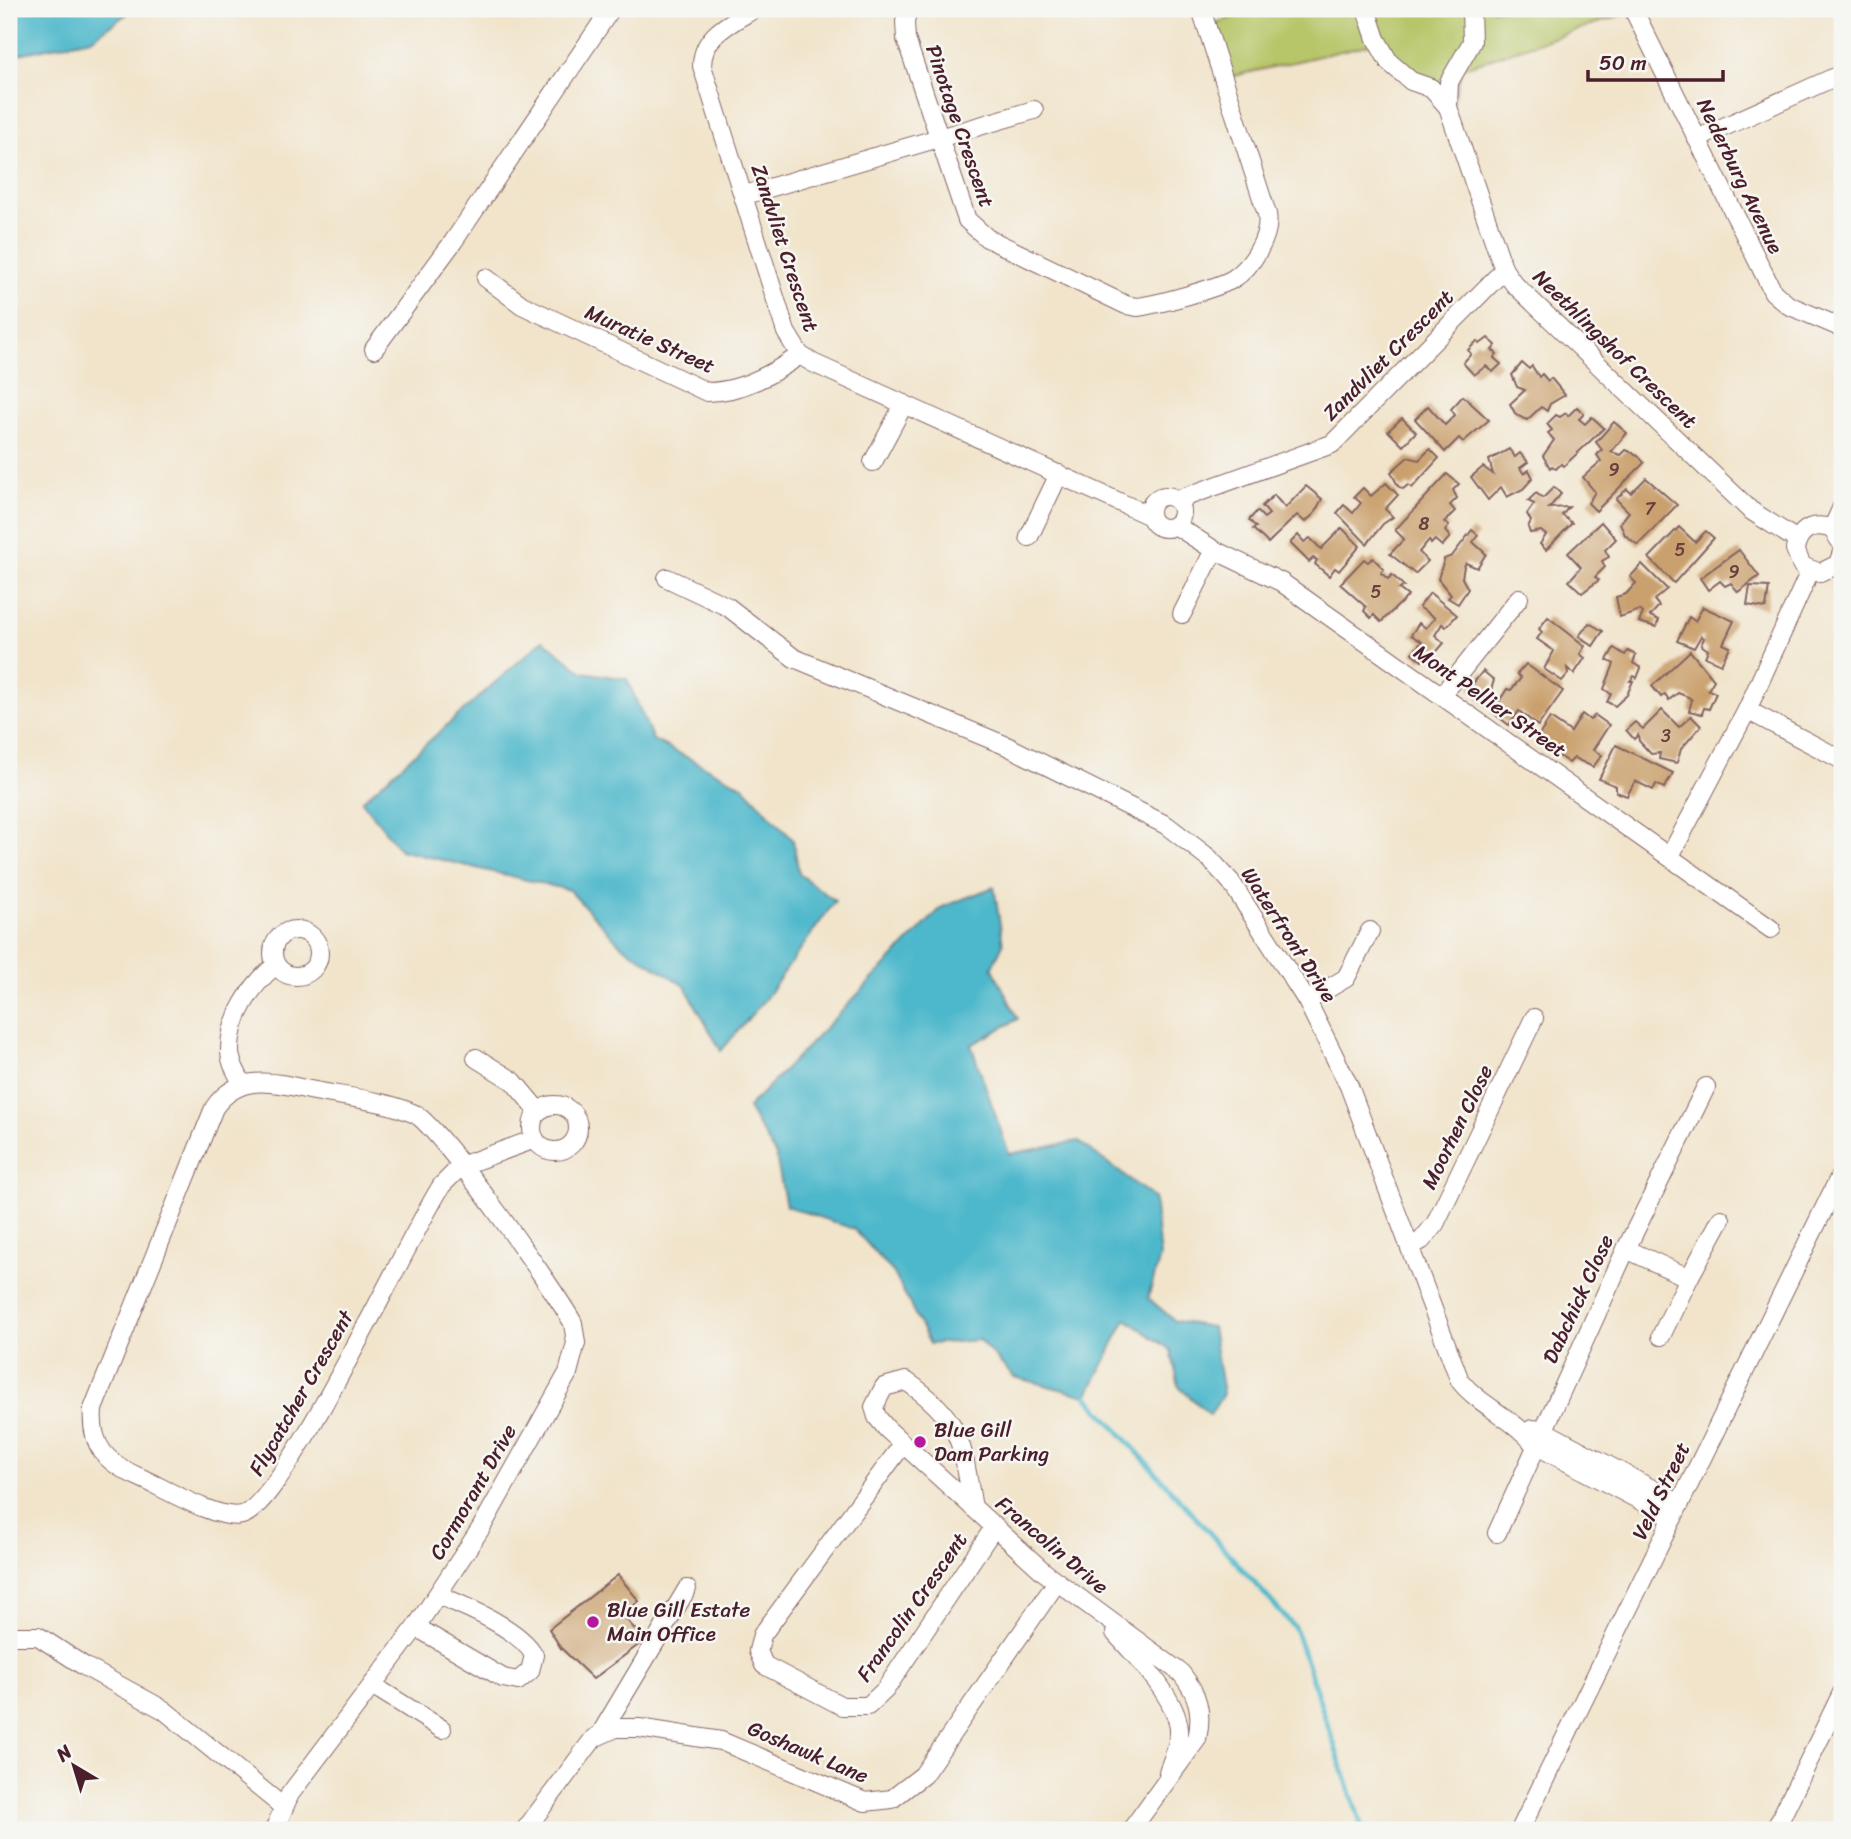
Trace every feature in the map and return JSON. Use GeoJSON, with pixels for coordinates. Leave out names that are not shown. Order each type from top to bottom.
{"type":"FeatureCollection","features":[{"type":"Feature","properties":{"kind":"street"},"geometry":{"type":"LineString","coordinates":[[374,349],[453,242],[611,9]]}},
{"type":"Feature","properties":{"kind":"street","name":"Zandvliet Crescent"},"geometry":{"type":"LineString","coordinates":[[754,9],[711,38],[702,57],[704,77],[745,195],[786,332],[800,355],[1150,516]]}},
{"type":"Feature","properties":{"kind":"street","name":"Pinotage Crescent"},"geometry":{"type":"LineString","coordinates":[[908,9],[905,22],[906,39],[962,211],[978,232],[1126,305],[1143,306],[1231,280],[1245,268],[1265,238],[1268,221],[1202,9]]}},
{"type":"Feature","properties":{"kind":"street"},"geometry":{"type":"LineString","coordinates":[[1366,9],[1376,39],[1389,62],[1411,81],[1431,88],[1448,107]]}},
{"type":"Feature","properties":{"kind":"street","name":"Neethlingshof Crescent"},"geometry":{"type":"LineString","coordinates":[[1471,9],[1472,42],[1449,82],[1448,107],[1504,270],[1622,390],[1750,510],[1797,540]]}},
{"type":"Feature","properties":{"kind":"street","name":"Nederburg Avenue"},"geometry":{"type":"LineString","coordinates":[[1633,9],[1773,292],[1788,305],[1842,328]]}},
{"type":"Feature","properties":{"kind":"street"},"geometry":{"type":"LineString","coordinates":[[1697,139],[1837,76]]}},
{"type":"Feature","properties":{"kind":"street"},"geometry":{"type":"LineString","coordinates":[[745,195],[1034,110]]}},
{"type":"Feature","properties":{"kind":"street","name":"Zandvliet Crescent"},"geometry":{"type":"LineString","coordinates":[[1177,500],[1332,444],[1504,270]]}},
{"type":"Feature","properties":{"kind":"street","name":"Muratie Street"},"geometry":{"type":"LineString","coordinates":[[486,278],[522,305],[707,392],[732,390],[750,383],[800,355]]}},
{"type":"Feature","properties":{"kind":"street"},"geometry":{"type":"LineString","coordinates":[[873,462],[904,404]]}},
{"type":"Feature","properties":{"kind":"street"},"geometry":{"type":"LineString","coordinates":[[1029,537],[1059,474]]}},
{"type":"Feature","properties":{"kind":"street"},"geometry":{"type":"LineString","coordinates":[[1171,497],[1177,500],[1182,514],[1175,525],[1159,527],[1150,516],[1153,503],[1158,498],[1171,497]]}},
{"type":"Feature","properties":{"kind":"street"},"geometry":{"type":"LineString","coordinates":[[1841,561],[1820,573],[1810,571],[1797,559],[1797,540],[1812,526],[1837,537],[1842,508]]}},
{"type":"Feature","properties":{"kind":"street","name":"Mont Pellier Street"},"geometry":{"type":"LineString","coordinates":[[1175,525],[1214,550],[1281,583],[1443,694],[1771,929]]}},
{"type":"Feature","properties":{"kind":"street"},"geometry":{"type":"LineString","coordinates":[[1182,614],[1214,550]]}},
{"type":"Feature","properties":{"kind":"street"},"geometry":{"type":"LineString","coordinates":[[1670,856],[1747,710],[1810,571]]}},
{"type":"Feature","properties":{"kind":"street","name":"Waterfront Drive"},"geometry":{"type":"LineString","coordinates":[[667,578],[728,607],[794,658],[1007,746],[1182,836],[1231,882],[1307,1001],[1349,1086],[1460,1381],[1481,1402],[1522,1429],[1676,1511]]}},
{"type":"Feature","properties":{"kind":"street"},"geometry":{"type":"LineString","coordinates":[[1443,694],[1519,598]]}},
{"type":"Feature","properties":{"kind":"street"},"geometry":{"type":"LineString","coordinates":[[1747,710],[1842,760]]}},
{"type":"Feature","properties":{"kind":"street"},"geometry":{"type":"LineString","coordinates":[[1307,1001],[1346,978],[1370,931]]}},
{"type":"Feature","properties":{"kind":"street"},"geometry":{"type":"LineString","coordinates":[[276,965],[258,981],[233,1027],[230,1053],[242,1084],[276,1082],[417,1115],[429,1125],[461,1166],[535,1139]]}},
{"type":"Feature","properties":{"kind":"street","name":"Moorhen Close"},"geometry":{"type":"LineString","coordinates":[[1410,1247],[1422,1240],[1434,1224],[1534,1018]]}},
{"type":"Feature","properties":{"kind":"street"},"geometry":{"type":"LineString","coordinates":[[476,1058],[513,1081],[539,1112]]}},
{"type":"Feature","properties":{"kind":"street","name":"Flycatcher Crescent"},"geometry":{"type":"LineString","coordinates":[[242,1084],[220,1100],[211,1117],[100,1391],[92,1424],[98,1447],[117,1467],[222,1514],[244,1515],[267,1497],[351,1355],[430,1203],[448,1177],[461,1166]]}},
{"type":"Feature","properties":{"kind":"street","name":"Dabchick Close"},"geometry":{"type":"LineString","coordinates":[[1497,1533],[1538,1437],[1706,1087]]}},
{"type":"Feature","properties":{"kind":"street"},"geometry":{"type":"LineString","coordinates":[[548,1106],[568,1109],[575,1117],[576,1137],[570,1145],[551,1151],[535,1139],[532,1130],[539,1112],[548,1106]]}},
{"type":"Feature","properties":{"kind":"street","name":"Cormorant Drive"},"geometry":{"type":"LineString","coordinates":[[274,1830],[282,1806],[438,1595],[481,1528],[568,1373],[576,1343],[573,1323],[565,1308],[461,1166]]}},
{"type":"Feature","properties":{"kind":"street","name":"Veld Street"},"geometry":{"type":"LineString","coordinates":[[1520,1830],[1842,1172]]}},
{"type":"Feature","properties":{"kind":"street"},"geometry":{"type":"LineString","coordinates":[[1661,1336],[1721,1219]]}},
{"type":"Feature","properties":{"kind":"street"},"geometry":{"type":"LineString","coordinates":[[1626,1250],[1689,1279]]}},
{"type":"Feature","properties":{"kind":"street","name":"Francolin Drive"},"geometry":{"type":"LineString","coordinates":[[972,1508],[963,1449],[954,1426],[919,1391],[905,1381],[884,1387],[874,1407],[880,1421],[972,1508],[1057,1583],[1101,1617],[1167,1661],[1181,1673],[1196,1694],[1200,1722],[1197,1739],[1131,1830]]}},
{"type":"Feature","properties":{"kind":"street","name":"Francolin Crescent"},"geometry":{"type":"LineString","coordinates":[[904,1444],[762,1635],[758,1651],[764,1665],[842,1706],[868,1706],[885,1690],[995,1527]]}},
{"type":"Feature","properties":{"kind":"street","name":"Goshawk Lane"},"geometry":{"type":"LineString","coordinates":[[601,1733],[626,1727],[721,1741],[750,1751],[865,1802],[883,1802],[902,1793],[923,1774],[1057,1583]]}},
{"type":"Feature","properties":{"kind":"street"},"geometry":{"type":"LineString","coordinates":[[525,1830],[589,1744],[601,1733],[687,1589]]}},
{"type":"Feature","properties":{"kind":"street"},"geometry":{"type":"LineString","coordinates":[[416,1627],[503,1678],[518,1681],[530,1671],[534,1655],[523,1642],[480,1614],[438,1595]]}},
{"type":"Feature","properties":{"kind":"street","name":"Francolin Drive"},"geometry":{"type":"LineString","coordinates":[[1101,1617],[1146,1669],[1176,1717],[1179,1737],[1163,1785]]}},
{"type":"Feature","properties":{"kind":"street"},"geometry":{"type":"LineString","coordinates":[[9,1636],[38,1636],[84,1666],[164,1710],[282,1806]]}},
{"type":"Feature","properties":{"kind":"street"},"geometry":{"type":"LineString","coordinates":[[372,1685],[442,1729]]}},
{"type":"Feature","properties":{"kind":"street"},"geometry":{"type":"LineString","coordinates":[[1775,1830],[1842,1693]]}},
{"type":"Feature","properties":{"kind":"green space"},"geometry":{"type":"Polygon","coordinates":[[[1257,9],[1634,11],[1462,68],[1450,114],[1375,43],[1221,79],[1204,27],[1257,9]]]}},
{"type":"Feature","properties":{"kind":"water"},"geometry":{"type":"Polygon","coordinates":[[[9,9],[134,9],[91,39],[9,56],[9,9]]]}},
{"type":"Feature","properties":{"kind":"water"},"geometry":{"type":"Polygon","coordinates":[[[543,640],[583,672],[627,679],[653,740],[743,786],[793,840],[799,874],[835,901],[765,999],[721,1051],[685,986],[621,945],[569,890],[400,850],[362,801],[543,640]]]}},
{"type":"Feature","properties":{"kind":"water"},"geometry":{"type":"Polygon","coordinates":[[[994,887],[1003,944],[992,967],[1018,1019],[971,1045],[1009,1154],[1078,1141],[1154,1198],[1160,1257],[1148,1298],[1175,1321],[1212,1327],[1223,1394],[1210,1415],[1179,1387],[1171,1350],[1126,1319],[1087,1396],[1014,1377],[979,1340],[930,1344],[894,1273],[854,1229],[786,1206],[776,1156],[748,1108],[942,907],[994,887]]]}},
{"type":"Feature","properties":{"kind":"building"},"geometry":{"type":"Polygon","coordinates":[[[1488,338],[1496,345],[1492,350],[1497,354],[1494,358],[1501,364],[1493,372],[1486,366],[1474,375],[1463,363],[1471,354],[1468,350],[1477,341],[1480,344],[1488,338]]]}},
{"type":"Feature","properties":{"kind":"building"},"geometry":{"type":"Polygon","coordinates":[[[1522,363],[1529,369],[1532,366],[1539,377],[1542,374],[1548,381],[1551,378],[1565,395],[1550,404],[1547,411],[1541,407],[1527,420],[1516,415],[1510,404],[1525,390],[1517,387],[1512,375],[1522,363]]]}},
{"type":"Feature","properties":{"kind":"building"},"geometry":{"type":"Polygon","coordinates":[[[1463,396],[1489,420],[1463,442],[1459,438],[1445,452],[1415,419],[1428,406],[1445,425],[1455,415],[1451,409],[1463,396]]]}},
{"type":"Feature","properties":{"kind":"building"},"geometry":{"type":"Polygon","coordinates":[[[1577,407],[1584,414],[1579,419],[1585,424],[1592,417],[1604,428],[1564,466],[1561,464],[1556,469],[1552,466],[1550,468],[1543,456],[1554,440],[1548,433],[1552,430],[1547,424],[1556,415],[1560,417],[1566,413],[1568,416],[1577,407]]]}},
{"type":"Feature","properties":{"kind":"building"},"geometry":{"type":"Polygon","coordinates":[[[1402,418],[1416,432],[1403,446],[1388,431],[1402,418]]]}},
{"type":"Feature","properties":{"kind":"building"},"geometry":{"type":"Polygon","coordinates":[[[1614,422],[1627,433],[1611,452],[1621,455],[1626,450],[1638,455],[1644,463],[1596,511],[1588,503],[1595,492],[1583,477],[1601,461],[1597,455],[1602,450],[1596,442],[1614,422]]]}},
{"type":"Feature","properties":{"kind":"building"},"geometry":{"type":"Polygon","coordinates":[[[1430,449],[1439,458],[1412,488],[1408,485],[1403,489],[1398,486],[1391,472],[1408,457],[1419,460],[1430,449]]]}},
{"type":"Feature","properties":{"kind":"building"},"geometry":{"type":"Polygon","coordinates":[[[1509,449],[1515,457],[1520,453],[1528,462],[1520,468],[1524,474],[1529,470],[1533,478],[1523,489],[1507,497],[1501,487],[1488,500],[1471,477],[1483,467],[1493,474],[1489,460],[1509,449]]]}},
{"type":"Feature","properties":{"kind":"building"},"geometry":{"type":"Polygon","coordinates":[[[1447,474],[1459,484],[1453,490],[1457,498],[1450,505],[1455,511],[1444,522],[1449,526],[1445,531],[1450,537],[1442,546],[1435,540],[1431,544],[1429,540],[1419,552],[1428,561],[1415,574],[1390,554],[1404,539],[1395,530],[1447,474]]]}},
{"type":"Feature","properties":{"kind":"building"},"geometry":{"type":"Polygon","coordinates":[[[1646,478],[1677,505],[1638,545],[1625,535],[1620,523],[1629,512],[1616,499],[1627,489],[1631,493],[1646,478]]]}},
{"type":"Feature","properties":{"kind":"building"},"geometry":{"type":"Polygon","coordinates":[[[1386,483],[1398,495],[1385,509],[1393,517],[1383,524],[1367,544],[1337,513],[1344,505],[1353,513],[1361,503],[1354,497],[1363,488],[1371,496],[1386,483]]]}},
{"type":"Feature","properties":{"kind":"building"},"geometry":{"type":"Polygon","coordinates":[[[1306,486],[1322,499],[1314,514],[1305,522],[1297,515],[1268,543],[1253,529],[1256,527],[1249,520],[1257,511],[1264,518],[1269,514],[1262,506],[1274,495],[1285,508],[1306,486]]]}},
{"type":"Feature","properties":{"kind":"building"},"geometry":{"type":"Polygon","coordinates":[[[1554,487],[1561,494],[1549,508],[1569,507],[1562,515],[1572,523],[1546,550],[1540,544],[1546,535],[1541,531],[1530,533],[1528,527],[1531,521],[1527,514],[1534,504],[1528,501],[1536,493],[1543,498],[1554,487]]]}},
{"type":"Feature","properties":{"kind":"building"},"geometry":{"type":"Polygon","coordinates":[[[1601,522],[1616,539],[1605,550],[1609,557],[1602,561],[1605,567],[1595,577],[1599,580],[1582,593],[1569,581],[1581,567],[1568,553],[1601,522]]]}},
{"type":"Feature","properties":{"kind":"building"},"geometry":{"type":"Polygon","coordinates":[[[1679,527],[1695,542],[1706,531],[1714,538],[1674,583],[1649,558],[1679,527]]]}},
{"type":"Feature","properties":{"kind":"building"},"geometry":{"type":"Polygon","coordinates":[[[1342,528],[1360,546],[1339,571],[1335,568],[1329,576],[1315,564],[1317,560],[1313,558],[1309,562],[1290,543],[1298,535],[1304,542],[1310,538],[1321,549],[1342,528]]]}},
{"type":"Feature","properties":{"kind":"building"},"geometry":{"type":"Polygon","coordinates":[[[1472,530],[1478,535],[1473,542],[1486,554],[1477,568],[1466,563],[1464,566],[1462,578],[1468,589],[1458,604],[1448,598],[1451,595],[1438,579],[1444,559],[1452,556],[1472,530]]]}},
{"type":"Feature","properties":{"kind":"building"},"geometry":{"type":"Polygon","coordinates":[[[1739,550],[1759,576],[1738,592],[1731,583],[1725,586],[1720,581],[1708,590],[1700,578],[1739,550]]]}},
{"type":"Feature","properties":{"kind":"building"},"geometry":{"type":"Polygon","coordinates":[[[1373,558],[1384,569],[1381,573],[1388,579],[1392,575],[1404,586],[1399,589],[1408,596],[1381,622],[1374,615],[1371,618],[1364,611],[1366,607],[1340,584],[1364,559],[1368,562],[1373,558]]]}},
{"type":"Feature","properties":{"kind":"building"},"geometry":{"type":"Polygon","coordinates":[[[1642,564],[1667,589],[1654,600],[1659,606],[1650,616],[1659,620],[1656,627],[1639,622],[1643,613],[1640,610],[1620,617],[1616,597],[1626,594],[1636,583],[1630,577],[1642,564]]]}},
{"type":"Feature","properties":{"kind":"building"},"geometry":{"type":"Polygon","coordinates":[[[1750,586],[1769,587],[1766,608],[1747,605],[1750,586]]]}},
{"type":"Feature","properties":{"kind":"building"},"geometry":{"type":"Polygon","coordinates":[[[1430,593],[1457,615],[1446,627],[1442,624],[1435,635],[1444,643],[1432,657],[1428,654],[1422,661],[1412,653],[1422,642],[1411,635],[1419,623],[1426,628],[1435,618],[1419,607],[1430,593]]]}},
{"type":"Feature","properties":{"kind":"building"},"geometry":{"type":"Polygon","coordinates":[[[1703,607],[1734,621],[1723,644],[1730,647],[1721,664],[1705,657],[1708,650],[1701,645],[1704,638],[1701,636],[1694,648],[1677,641],[1689,617],[1695,621],[1703,607]]]}},
{"type":"Feature","properties":{"kind":"building"},"geometry":{"type":"Polygon","coordinates":[[[1548,617],[1585,646],[1580,654],[1585,658],[1574,674],[1567,668],[1568,674],[1562,681],[1544,669],[1554,651],[1537,639],[1542,632],[1539,629],[1548,617]]]}},
{"type":"Feature","properties":{"kind":"building"},"geometry":{"type":"Polygon","coordinates":[[[1589,623],[1603,631],[1593,646],[1579,636],[1589,623]]]}},
{"type":"Feature","properties":{"kind":"building"},"geometry":{"type":"Polygon","coordinates":[[[1614,648],[1625,655],[1628,651],[1636,655],[1633,663],[1641,668],[1637,678],[1634,676],[1630,681],[1633,681],[1627,695],[1615,706],[1607,702],[1611,694],[1604,689],[1614,664],[1607,660],[1614,648]]]}},
{"type":"Feature","properties":{"kind":"building"},"geometry":{"type":"Polygon","coordinates":[[[1690,651],[1714,680],[1708,690],[1716,693],[1709,709],[1704,708],[1702,714],[1689,711],[1692,700],[1688,697],[1678,693],[1669,700],[1665,694],[1661,697],[1652,686],[1690,651]]]}},
{"type":"Feature","properties":{"kind":"building"},"geometry":{"type":"Polygon","coordinates":[[[1526,664],[1563,691],[1538,726],[1519,711],[1509,725],[1492,712],[1507,689],[1511,690],[1521,678],[1517,674],[1526,664]]]}},
{"type":"Feature","properties":{"kind":"building"},"geometry":{"type":"Polygon","coordinates":[[[1483,671],[1494,680],[1486,707],[1469,688],[1483,671]]]}},
{"type":"Feature","properties":{"kind":"building"},"geometry":{"type":"Polygon","coordinates":[[[1662,710],[1679,727],[1691,716],[1701,726],[1681,749],[1677,763],[1659,759],[1660,753],[1651,754],[1639,741],[1638,735],[1634,739],[1626,730],[1635,722],[1643,729],[1662,710]]]}},
{"type":"Feature","properties":{"kind":"building"},"geometry":{"type":"Polygon","coordinates":[[[1582,714],[1590,720],[1595,715],[1609,725],[1593,750],[1602,755],[1593,767],[1574,758],[1569,763],[1536,740],[1550,718],[1571,732],[1582,714]]]}},
{"type":"Feature","properties":{"kind":"building"},"geometry":{"type":"Polygon","coordinates":[[[1616,745],[1673,773],[1664,788],[1656,784],[1653,790],[1635,781],[1627,796],[1616,792],[1616,786],[1599,779],[1616,745]]]}},
{"type":"Feature","properties":{"kind":"building","name":"Blue Gill Estate Main Office"},"geometry":{"type":"Polygon","coordinates":[[[618,1575],[639,1601],[622,1615],[645,1640],[593,1679],[561,1648],[549,1629],[618,1575]]]}},
{"type":"Feature","properties":{"kind":"waterway"},"geometry":{"type":"LineString","coordinates":[[1087,1396],[1295,1628],[1363,1830]]}},
{"type":"Feature","properties":{"kind":"place","name":"Blue Gill Dam Parking"},"geometry":{"type":"Point","coordinates":[920,1442]}},
{"type":"Feature","properties":{"kind":"place","name":"Blue Gill Estate Main Office"},"geometry":{"type":"Point","coordinates":[593,1622]}}]}
